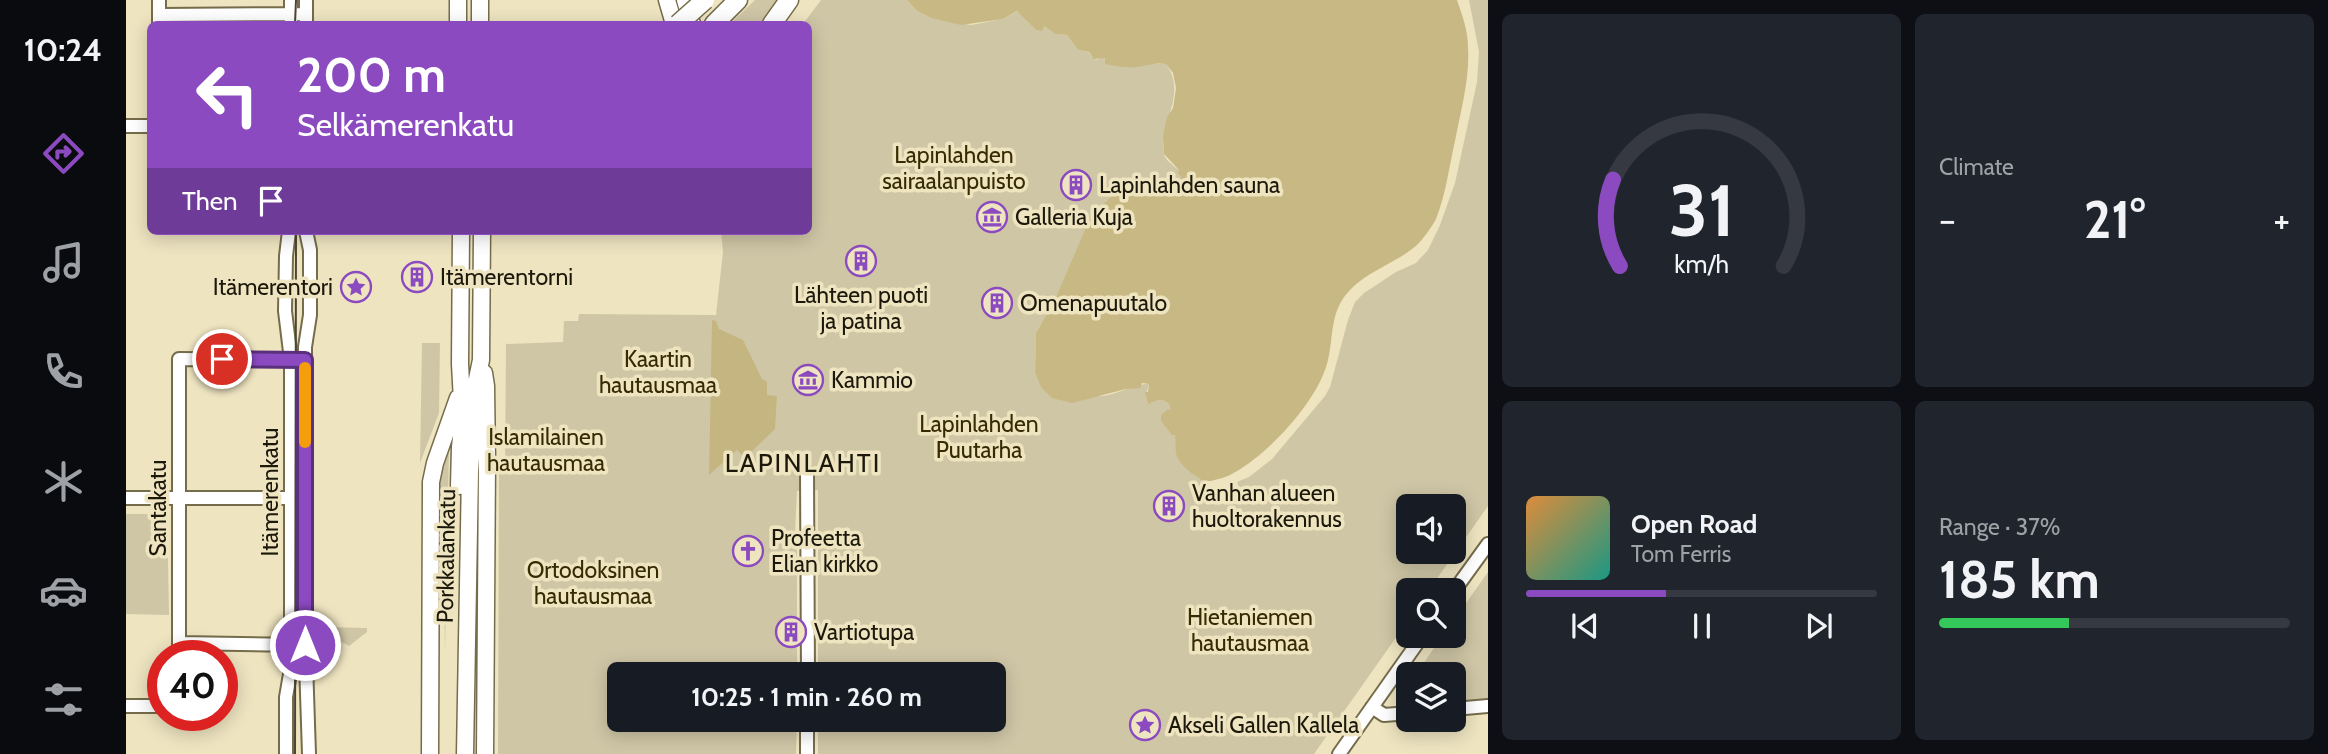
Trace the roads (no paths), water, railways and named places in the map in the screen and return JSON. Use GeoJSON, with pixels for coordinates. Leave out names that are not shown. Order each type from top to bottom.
{"type":"FeatureCollection","features":[{"type":"Feature","properties":{"kind":"highway"},"geometry":{"type":"LineString","coordinates":[[680,21],[705,0]]}},
{"type":"Feature","properties":{"kind":"highway"},"geometry":{"type":"LineString","coordinates":[[719,20],[738,0]]}},
{"type":"Feature","properties":{"kind":"highway"},"geometry":{"type":"LineString","coordinates":[[774,21],[789,0]]}},
{"type":"Feature","properties":{"kind":"main road"},"geometry":{"type":"LineString","coordinates":[[458,0],[458,21]]}},
{"type":"Feature","properties":{"kind":"main road"},"geometry":{"type":"LineString","coordinates":[[480,0],[480,21]]}},
{"type":"Feature","properties":{"kind":"main road"},"geometry":{"type":"LineString","coordinates":[[667,0],[675,21]]}},
{"type":"Feature","properties":{"kind":"main road"},"geometry":{"type":"LineString","coordinates":[[685,0],[691,21]]}},
{"type":"Feature","properties":{"kind":"main road","name":"Porkkalankatu"},"geometry":{"type":"LineString","coordinates":[[461,235],[461,699],[465,754]]}},
{"type":"Feature","properties":{"kind":"main road","name":"Porkkalankatu"},"geometry":{"type":"LineString","coordinates":[[455,754],[461,699],[470,472],[476,384],[481,360],[482,235]]}},
{"type":"Feature","properties":{"kind":"main road","name":"Porkkalankatu"},"geometry":{"type":"LineString","coordinates":[[481,360],[486,386],[487,462],[485,754]]}},
{"type":"Feature","properties":{"kind":"main road","name":"Porkkalankatu"},"geometry":{"type":"LineString","coordinates":[[430,754],[430,482],[461,390]]}},
{"type":"Feature","properties":{"kind":"street"},"geometry":{"type":"LineString","coordinates":[[159,0],[159,20],[306,19],[306,0]]}},
{"type":"Feature","properties":{"kind":"street"},"geometry":{"type":"LineString","coordinates":[[291,0],[291,19]]}},
{"type":"Feature","properties":{"kind":"street"},"geometry":{"type":"LineString","coordinates":[[126,126],[147,126]]}},
{"type":"Feature","properties":{"kind":"street","name":"Itämerenkatu"},"geometry":{"type":"LineString","coordinates":[[289,235],[285,312],[298,360],[305,498],[305,645],[309,754]]}},
{"type":"Feature","properties":{"kind":"street","name":"Itämerenkatu"},"geometry":{"type":"LineString","coordinates":[[286,754],[286,697],[291,645],[291,498],[298,360],[310,304],[310,250],[307,235]]}},
{"type":"Feature","properties":{"kind":"street","name":"Santakatu"},"geometry":{"type":"LineString","coordinates":[[179,640],[179,359],[298,360]]}},
{"type":"Feature","properties":{"kind":"street"},"geometry":{"type":"LineString","coordinates":[[807,472],[808,662]]}},
{"type":"Feature","properties":{"kind":"street"},"geometry":{"type":"LineString","coordinates":[[126,498],[305,498]]}},
{"type":"Feature","properties":{"kind":"street"},"geometry":{"type":"LineString","coordinates":[[1463,578],[1488,544]]}},
{"type":"Feature","properties":{"kind":"street"},"geometry":{"type":"LineString","coordinates":[[238,647],[305,645]]}},
{"type":"Feature","properties":{"kind":"street"},"geometry":{"type":"LineString","coordinates":[[1339,754],[1414,648]]}},
{"type":"Feature","properties":{"kind":"street"},"geometry":{"type":"LineString","coordinates":[[126,706],[147,706]]}},
{"type":"Feature","properties":{"kind":"street"},"geometry":{"type":"LineString","coordinates":[[1466,708],[1488,706]]}},
{"type":"Feature","properties":{"kind":"street"},"geometry":{"type":"LineString","coordinates":[[1372,707],[1384,715],[1396,714]]}},
{"type":"Feature","properties":{"kind":"street"},"geometry":{"type":"LineString","coordinates":[[807,732],[807,754]]}},
{"type":"Feature","properties":{"kind":"tram line"},"geometry":{"type":"LineString","coordinates":[[295,21],[296,0]]}},
{"type":"Feature","properties":{"kind":"tram line"},"geometry":{"type":"LineString","coordinates":[[295,754],[296,235]]}},
{"type":"Feature","properties":{"kind":"place","name":"Lapinlahden sauna"},"geometry":{"type":"Point","coordinates":[1076,185]}},
{"type":"Feature","properties":{"kind":"place","name":"Galleria Kuja"},"geometry":{"type":"Point","coordinates":[992,217]}},
{"type":"Feature","properties":{"kind":"place","name":"Lähteen puoti ja patina"},"geometry":{"type":"Point","coordinates":[861,261]}},
{"type":"Feature","properties":{"kind":"place","name":"Itämerentorni"},"geometry":{"type":"Point","coordinates":[417,277]}},
{"type":"Feature","properties":{"kind":"place","name":"Itämerentori"},"geometry":{"type":"Point","coordinates":[356,287]}},
{"type":"Feature","properties":{"kind":"place","name":"Omenapuutalo"},"geometry":{"type":"Point","coordinates":[997,303]}},
{"type":"Feature","properties":{"kind":"place","name":"Kammio"},"geometry":{"type":"Point","coordinates":[808,380]}},
{"type":"Feature","properties":{"kind":"place","name":"Vanhan alueen huoltorakennus"},"geometry":{"type":"Point","coordinates":[1169,506]}},
{"type":"Feature","properties":{"kind":"place","name":"Profeetta Elian kirkko"},"geometry":{"type":"Point","coordinates":[748,551]}},
{"type":"Feature","properties":{"kind":"place","name":"Vartiotupa"},"geometry":{"type":"Point","coordinates":[791,632]}},
{"type":"Feature","properties":{"kind":"place","name":"Akseli Gallen Kallela"},"geometry":{"type":"Point","coordinates":[1145,725]}},
{"type":"Feature","properties":{"kind":"district","name":"LAPINLAHTI"},"geometry":{"type":"Point","coordinates":[803,463]}},
{"type":"Feature","properties":{"kind":"park label","name":"Lapinlahden sairaalanpuisto"},"geometry":{"type":"Point","coordinates":[954,168]}},
{"type":"Feature","properties":{"kind":"park label","name":"Kaartin hautausmaa"},"geometry":{"type":"Point","coordinates":[658,372]}},
{"type":"Feature","properties":{"kind":"park label","name":"Lapinlahden Puutarha"},"geometry":{"type":"Point","coordinates":[979,437]}},
{"type":"Feature","properties":{"kind":"park label","name":"Islamilainen hautausmaa"},"geometry":{"type":"Point","coordinates":[546,450]}},
{"type":"Feature","properties":{"kind":"park label","name":"Ortodoksinen hautausmaa"},"geometry":{"type":"Point","coordinates":[593,583]}},
{"type":"Feature","properties":{"kind":"park label","name":"Hietaniemen hautausmaa"},"geometry":{"type":"Point","coordinates":[1250,630]}}]}
